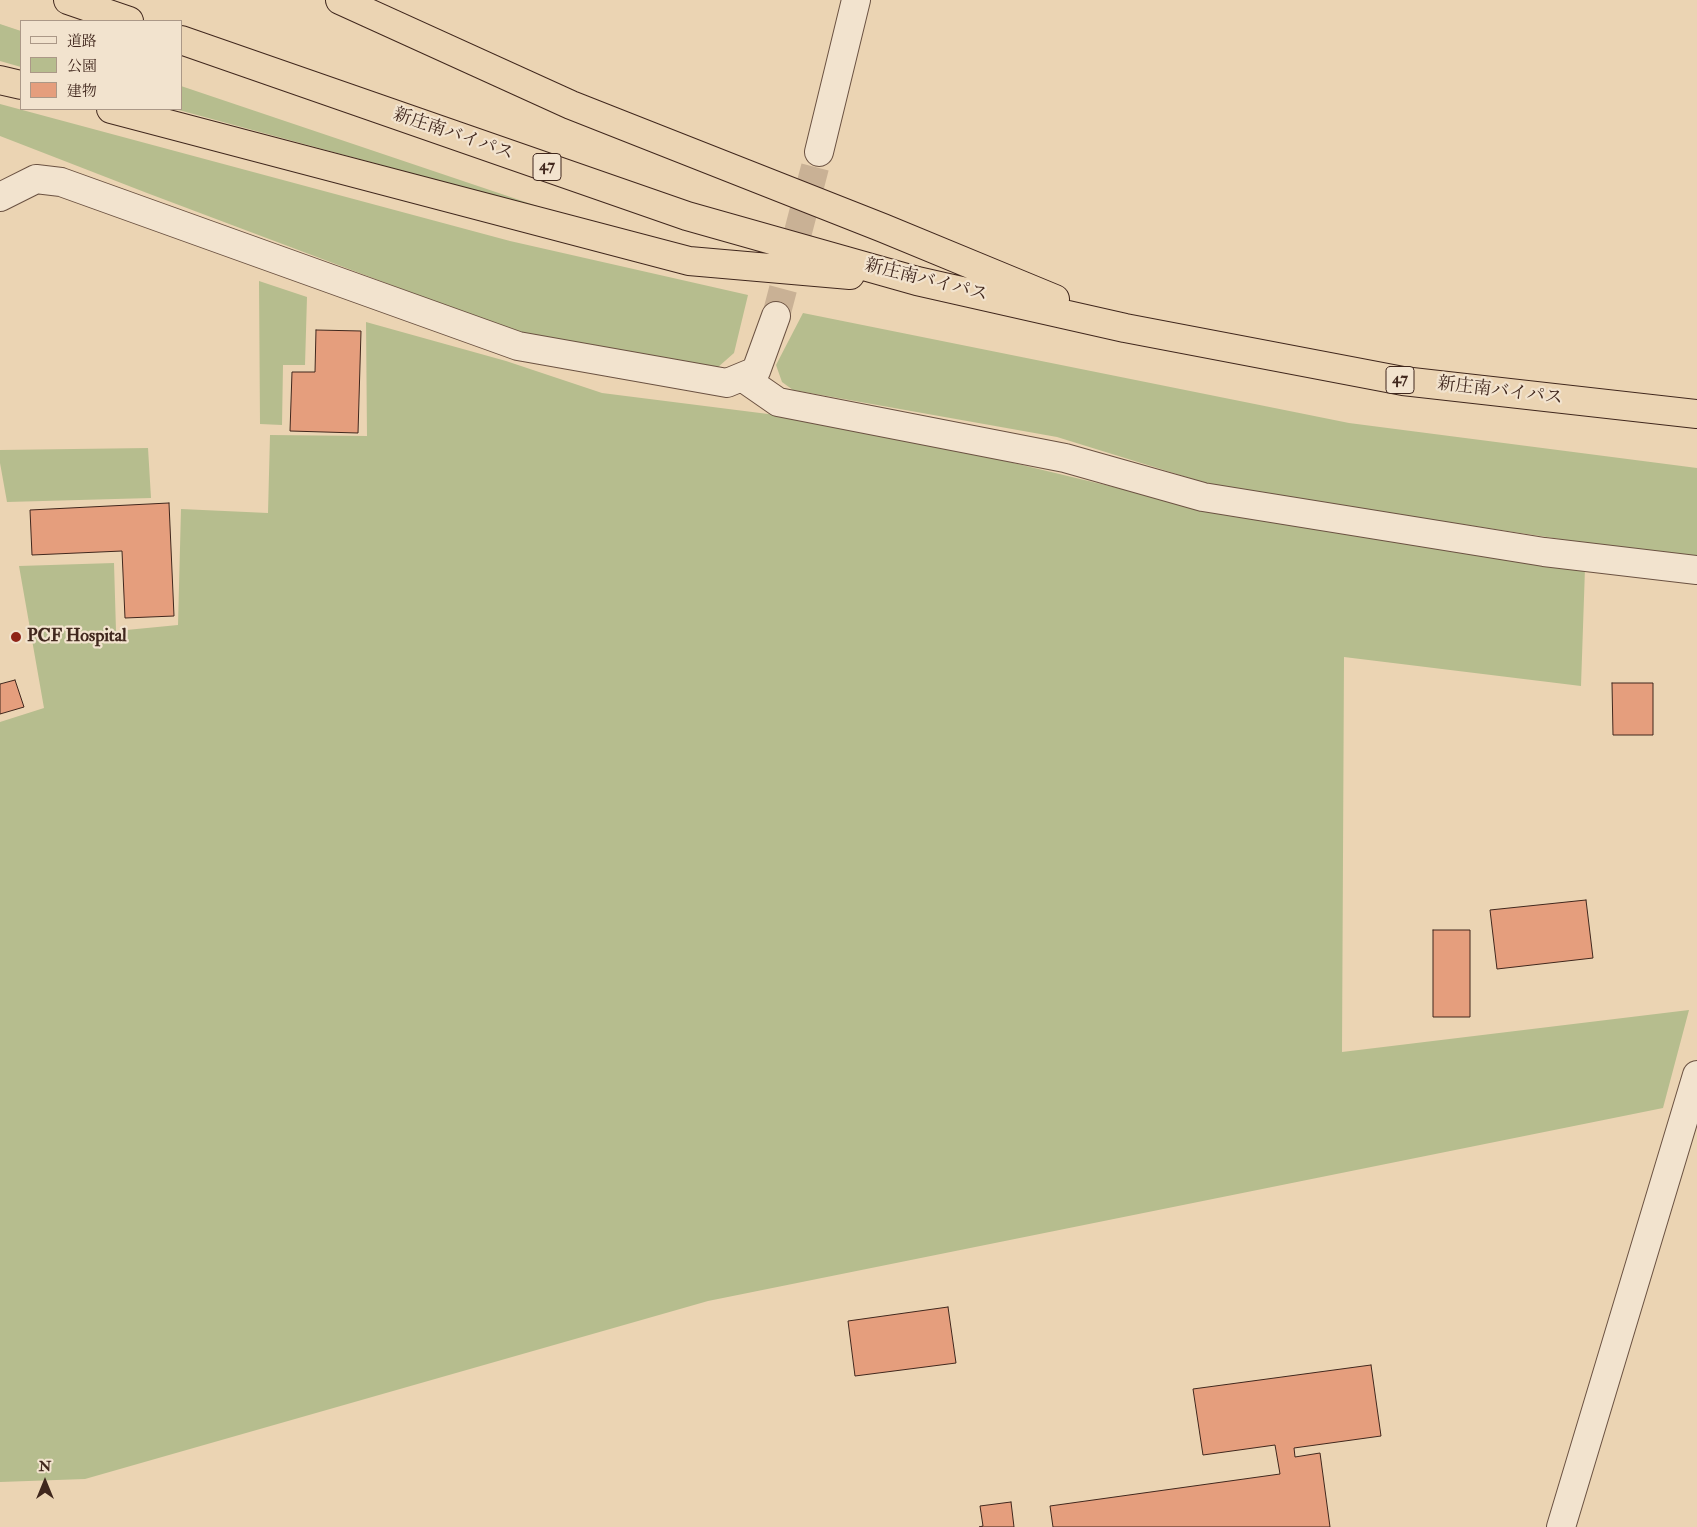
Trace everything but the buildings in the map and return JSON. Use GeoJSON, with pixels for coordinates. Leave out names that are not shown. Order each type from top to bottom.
{"type":"FeatureCollection","features":[{"type":"Feature","properties":{"kind":"highway"},"geometry":{"type":"LineString","coordinates":[[68,0],[126,20]]}},
{"type":"Feature","properties":{"kind":"highway"},"geometry":{"type":"LineString","coordinates":[[340,0],[571,105],[883,228],[1125,328]]}},
{"type":"Feature","properties":{"kind":"highway","name":"新庄南バイパス"},"geometry":{"type":"LineString","coordinates":[[182,40],[686,216],[917,281],[1125,328],[1403,381],[1691,415]]}},
{"type":"Feature","properties":{"kind":"highway"},"geometry":{"type":"LineString","coordinates":[[0,80],[20,85]]}},
{"type":"Feature","properties":{"kind":"highway"},"geometry":{"type":"LineString","coordinates":[[115,110],[689,261],[917,281]]}},
{"type":"Feature","properties":{"kind":"street"},"geometry":{"type":"LineString","coordinates":[[819,152],[856,0]]}},
{"type":"Feature","properties":{"kind":"street"},"geometry":{"type":"LineString","coordinates":[[0,197],[36,179],[61,182],[518,346],[728,384],[756,370],[776,316]]}},
{"type":"Feature","properties":{"kind":"street"},"geometry":{"type":"LineString","coordinates":[[742,377],[778,402],[1065,458],[1203,497],[1544,552],[1697,570]]}},
{"type":"Feature","properties":{"kind":"street"},"geometry":{"type":"LineString","coordinates":[[1561,1527],[1697,1075]]}},
{"type":"Feature","properties":{"kind":"green space"},"geometry":{"type":"Polygon","coordinates":[[[0,24],[20,31],[20,67],[0,61],[0,24]]]}},
{"type":"Feature","properties":{"kind":"green space"},"geometry":{"type":"Polygon","coordinates":[[[182,86],[558,213],[179,110],[182,110],[182,86]]]}},
{"type":"Feature","properties":{"kind":"green space"},"geometry":{"type":"Polygon","coordinates":[[[0,104],[510,241],[748,295],[734,353],[717,368],[516,332],[0,136],[0,104]]]}},
{"type":"Feature","properties":{"kind":"green space"},"geometry":{"type":"Polygon","coordinates":[[[259,281],[307,297],[305,365],[283,365],[282,425],[260,424],[259,281]]]}},
{"type":"Feature","properties":{"kind":"green space"},"geometry":{"type":"Polygon","coordinates":[[[803,313],[1349,423],[1697,468],[1697,555],[1686,556],[1633,550],[1222,488],[1057,437],[793,390],[782,382],[776,365],[803,313]]]}},
{"type":"Feature","properties":{"kind":"green space"},"geometry":{"type":"Polygon","coordinates":[[[366,322],[506,361],[602,393],[855,425],[1243,518],[1585,568],[1581,686],[1344,657],[1342,1052],[1689,1010],[1663,1108],[708,1301],[85,1479],[0,1482],[0,722],[44,708],[19,566],[114,563],[116,631],[178,625],[181,509],[268,513],[270,435],[367,436],[366,322]]]}},
{"type":"Feature","properties":{"kind":"green space"},"geometry":{"type":"Polygon","coordinates":[[[148,448],[151,498],[7,502],[0,463],[0,450],[148,448]]]}},
{"type":"Feature","properties":{"kind":"tunnel"},"geometry":{"type":"LineString","coordinates":[[776,316],[819,152]]}},
{"type":"Feature","properties":{"kind":"place","name":"PCF Hospital"},"geometry":{"type":"Point","coordinates":[16,637]}}]}
